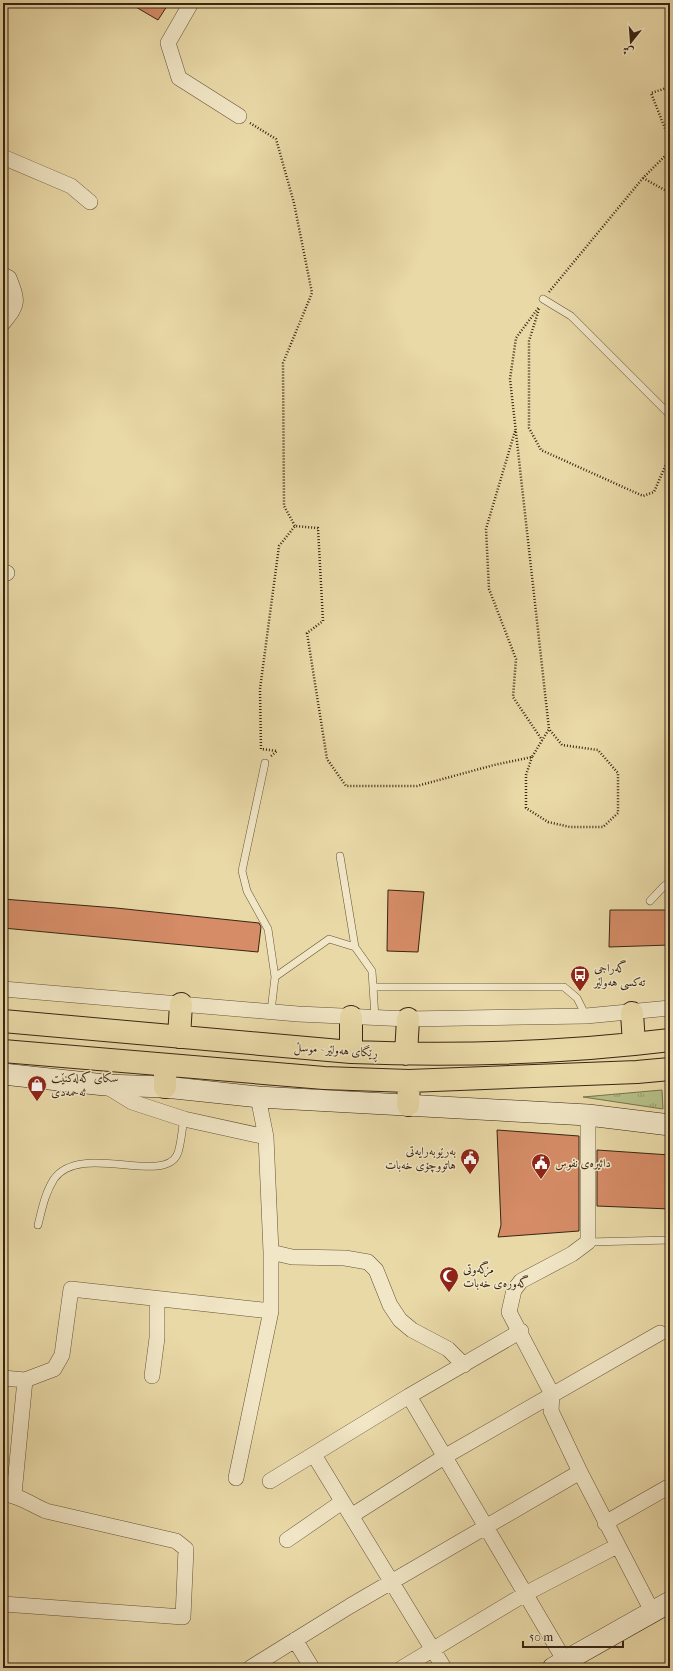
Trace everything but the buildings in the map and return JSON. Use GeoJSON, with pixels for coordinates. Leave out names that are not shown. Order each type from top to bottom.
{"type":"FeatureCollection","features":[{"type":"Feature","properties":{"kind":"highway"},"geometry":{"type":"LineString","coordinates":[[179,1037],[181,1004]]}},
{"type":"Feature","properties":{"kind":"highway"},"geometry":{"type":"LineString","coordinates":[[632,1013],[634,1044]]}},
{"type":"Feature","properties":{"kind":"highway"},"geometry":{"type":"LineString","coordinates":[[350,1052],[351,1017]]}},
{"type":"Feature","properties":{"kind":"highway"},"geometry":{"type":"LineString","coordinates":[[406,1054],[408,1019]]}},
{"type":"Feature","properties":{"kind":"highway","name":"ڕێگای هەولێر - موسڵ"},"geometry":{"type":"LineString","coordinates":[[3,1021],[350,1052],[406,1054],[533,1052],[670,1040]]}},
{"type":"Feature","properties":{"kind":"highway"},"geometry":{"type":"LineString","coordinates":[[3,1051],[324,1078],[409,1081],[637,1072],[670,1069]]}},
{"type":"Feature","properties":{"kind":"highway"},"geometry":{"type":"LineString","coordinates":[[165,1087],[166,1065]]}},
{"type":"Feature","properties":{"kind":"highway"},"geometry":{"type":"LineString","coordinates":[[408,1105],[409,1081]]}},
{"type":"Feature","properties":{"kind":"main road"},"geometry":{"type":"LineString","coordinates":[[3,1074],[105,1085],[165,1087],[258,1096],[588,1115],[670,1125]]}},
{"type":"Feature","properties":{"kind":"main road"},"geometry":{"type":"LineString","coordinates":[[562,1666],[662,1608]]}},
{"type":"Feature","properties":{"kind":"street"},"geometry":{"type":"LineString","coordinates":[[191,3],[168,43],[179,78],[240,116]]}},
{"type":"Feature","properties":{"kind":"street"},"geometry":{"type":"LineString","coordinates":[[3,158],[71,186],[90,202]]}},
{"type":"Feature","properties":{"kind":"street"},"geometry":{"type":"LineString","coordinates":[[3,276],[9,278],[16,296],[14,310],[3,324]]}},
{"type":"Feature","properties":{"kind":"street"},"geometry":{"type":"LineString","coordinates":[[3,989],[351,1017],[408,1019],[586,1016],[632,1013],[670,1008]]}},
{"type":"Feature","properties":{"kind":"street"},"geometry":{"type":"LineString","coordinates":[[105,1085],[132,1102],[184,1119],[266,1137]]}},
{"type":"Feature","properties":{"kind":"street"},"geometry":{"type":"LineString","coordinates":[[236,1478],[271,1311],[271,1252],[266,1137],[258,1096]]}},
{"type":"Feature","properties":{"kind":"street"},"geometry":{"type":"LineString","coordinates":[[588,1115],[588,1242],[572,1254],[521,1281],[514,1290],[509,1312],[521,1331],[552,1394],[551,1411],[605,1523],[617,1546],[662,1608]]}},
{"type":"Feature","properties":{"kind":"street"},"geometry":{"type":"LineString","coordinates":[[271,1252],[292,1258],[345,1258],[368,1262],[376,1270],[390,1305],[400,1320],[412,1330],[448,1349],[464,1365]]}},
{"type":"Feature","properties":{"kind":"street"},"geometry":{"type":"LineString","coordinates":[[3,1378],[25,1380],[54,1369],[62,1355],[71,1289],[271,1311]]}},
{"type":"Feature","properties":{"kind":"street"},"geometry":{"type":"LineString","coordinates":[[152,1376],[157,1338],[157,1299]]}},
{"type":"Feature","properties":{"kind":"street"},"geometry":{"type":"LineString","coordinates":[[270,1481],[409,1396],[521,1331]]}},
{"type":"Feature","properties":{"kind":"street"},"geometry":{"type":"LineString","coordinates":[[351,1516],[444,1457],[660,1333]]}},
{"type":"Feature","properties":{"kind":"street"},"geometry":{"type":"LineString","coordinates":[[3,1604],[183,1617],[186,1549],[176,1541],[46,1511],[9,1494],[25,1380]]}},
{"type":"Feature","properties":{"kind":"street"},"geometry":{"type":"LineString","coordinates":[[409,1396],[525,1594],[562,1666]]}},
{"type":"Feature","properties":{"kind":"street"},"geometry":{"type":"LineString","coordinates":[[314,1455],[444,1668]]}},
{"type":"Feature","properties":{"kind":"street"},"geometry":{"type":"LineString","coordinates":[[250,1668],[485,1526],[580,1472]]}},
{"type":"Feature","properties":{"kind":"street"},"geometry":{"type":"LineString","coordinates":[[605,1523],[670,1486]]}},
{"type":"Feature","properties":{"kind":"street"},"geometry":{"type":"LineString","coordinates":[[287,1540],[342,1502]]}},
{"type":"Feature","properties":{"kind":"street"},"geometry":{"type":"LineString","coordinates":[[402,1668],[525,1594],[617,1546]]}},
{"type":"Feature","properties":{"kind":"street"},"geometry":{"type":"LineString","coordinates":[[295,1640],[312,1668]]}},
{"type":"Feature","properties":{"kind":"lane"},"geometry":{"type":"LineString","coordinates":[[543,299],[571,316],[670,415]]}},
{"type":"Feature","properties":{"kind":"lane"},"geometry":{"type":"LineString","coordinates":[[265,763],[242,871],[247,891],[268,929],[276,977],[271,1011]]}},
{"type":"Feature","properties":{"kind":"lane"},"geometry":{"type":"LineString","coordinates":[[340,856],[355,947],[372,971],[375,1018]]}},
{"type":"Feature","properties":{"kind":"lane"},"geometry":{"type":"LineString","coordinates":[[650,901],[664,886],[670,882]]}},
{"type":"Feature","properties":{"kind":"lane"},"geometry":{"type":"LineString","coordinates":[[276,977],[329,939],[355,947]]}},
{"type":"Feature","properties":{"kind":"lane"},"geometry":{"type":"LineString","coordinates":[[373,987],[564,987],[576,998],[586,1016]]}},
{"type":"Feature","properties":{"kind":"lane"},"geometry":{"type":"LineString","coordinates":[[38,1225],[46,1194],[55,1177],[68,1168],[87,1163],[110,1162],[157,1167],[170,1163],[177,1155],[184,1119]]}},
{"type":"Feature","properties":{"kind":"lane"},"geometry":{"type":"LineString","coordinates":[[588,1242],[670,1240]]}},
{"type":"Feature","properties":{"kind":"path"},"geometry":{"type":"LineString","coordinates":[[670,87],[651,93],[670,141]]}},
{"type":"Feature","properties":{"kind":"path"},"geometry":{"type":"LineString","coordinates":[[240,116],[276,139],[294,203],[312,292],[283,363],[284,506],[295,526]]}},
{"type":"Feature","properties":{"kind":"path"},"geometry":{"type":"LineString","coordinates":[[549,729],[532,757],[526,775],[526,808],[548,822],[570,827],[603,827],[618,813],[618,773],[598,750],[562,745],[549,729],[510,378],[516,338],[539,307],[543,299],[643,178],[670,151]]}},
{"type":"Feature","properties":{"kind":"path"},"geometry":{"type":"LineString","coordinates":[[643,178],[670,193]]}},
{"type":"Feature","properties":{"kind":"path"},"geometry":{"type":"LineString","coordinates":[[539,307],[529,341],[529,428],[541,450],[643,496],[654,492],[670,455]]}},
{"type":"Feature","properties":{"kind":"path"},"geometry":{"type":"LineString","coordinates":[[516,428],[486,529],[489,590],[516,659],[513,697],[542,740]]}},
{"type":"Feature","properties":{"kind":"path"},"geometry":{"type":"LineString","coordinates":[[295,526],[318,528],[323,621],[307,633],[327,759],[346,786],[417,786],[494,765],[532,757]]}},
{"type":"Feature","properties":{"kind":"path"},"geometry":{"type":"LineString","coordinates":[[265,763],[277,751],[261,749],[260,689],[279,546],[295,526]]}},
{"type":"Feature","properties":{"kind":"green space"},"geometry":{"type":"Polygon","coordinates":[[[662,1090],[663,1109],[583,1097],[662,1090]]]}},
{"type":"Feature","properties":{"kind":"place","name":"گەراجی تەکسی هەولێر"},"geometry":{"type":"Point","coordinates":[580,992]}},
{"type":"Feature","properties":{"kind":"place","name":"سکای کەلەکنێت ئەحمەدی"},"geometry":{"type":"Point","coordinates":[37,1102]}},
{"type":"Feature","properties":{"kind":"place","name":"به‌رێوبه‌رایه‌تی هاتووچۆی خه‌بات"},"geometry":{"type":"Point","coordinates":[470,1175]}},
{"type":"Feature","properties":{"kind":"place","name":"دائیرەی نفوس"},"geometry":{"type":"Point","coordinates":[541,1180]}},
{"type":"Feature","properties":{"kind":"place","name":"مزگەوتى گەورەى خەبات"},"geometry":{"type":"Point","coordinates":[449,1293]}}]}
